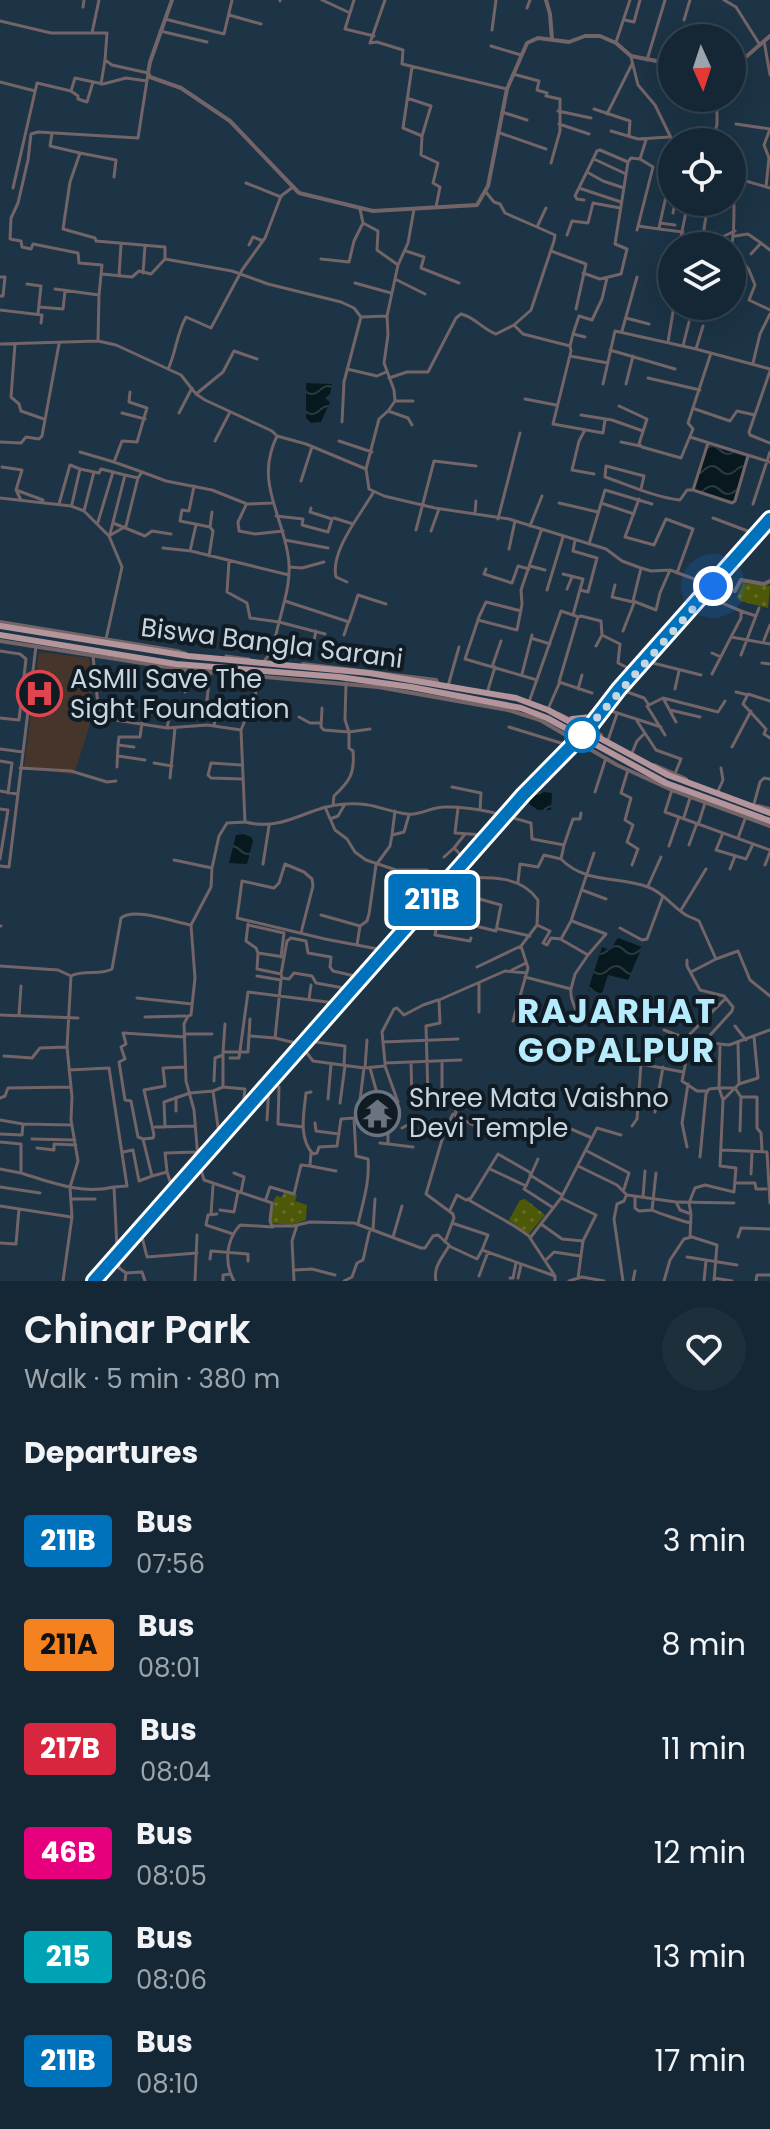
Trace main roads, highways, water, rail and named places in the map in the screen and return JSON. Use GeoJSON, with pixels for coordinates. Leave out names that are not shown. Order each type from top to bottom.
{"type":"FeatureCollection","features":[{"type":"Feature","properties":{"kind":"main road"},"geometry":{"type":"LineString","coordinates":[[117,1251],[140,1229],[198,1158],[269,1084],[419,915],[564,744],[580,732],[631,670],[711,585],[770,516]]}},
{"type":"Feature","properties":{"kind":"main road"},"geometry":{"type":"LineString","coordinates":[[92,1281],[243,1106],[304,1044],[335,1003],[447,882],[464,858],[605,709],[770,516]]}},
{"type":"Feature","properties":{"kind":"main road","name":"Biswa Bangla Sarani"},"geometry":{"type":"LineString","coordinates":[[0,624],[188,656],[404,676],[529,702],[557,715],[666,783],[748,818],[770,824]]}},
{"type":"Feature","properties":{"kind":"main road","name":"Biswa Bangla Sarani"},"geometry":{"type":"LineString","coordinates":[[0,635],[176,664],[260,675],[360,680],[486,700],[535,712],[674,775],[770,811]]}},
{"type":"Feature","properties":{"kind":"main road"},"geometry":{"type":"LineString","coordinates":[[572,719],[591,717]]}},
{"type":"Feature","properties":{"kind":"water"},"geometry":{"type":"Polygon","coordinates":[[[306,383],[332,384],[330,394],[325,398],[330,402],[321,422],[311,423],[306,418],[306,383]]]}},
{"type":"Feature","properties":{"kind":"water"},"geometry":{"type":"Polygon","coordinates":[[[708,445],[746,457],[733,501],[694,489],[708,445]]]}},
{"type":"Feature","properties":{"kind":"water"},"geometry":{"type":"Polygon","coordinates":[[[532,790],[552,793],[551,810],[538,810],[529,804],[532,790]]]}},
{"type":"Feature","properties":{"kind":"water"},"geometry":{"type":"Polygon","coordinates":[[[244,834],[253,841],[247,864],[229,863],[236,835],[244,834]]]}},
{"type":"Feature","properties":{"kind":"water"},"geometry":{"type":"Polygon","coordinates":[[[618,938],[642,947],[628,980],[608,975],[602,994],[588,990],[602,947],[610,950],[618,938]]]}},
{"type":"Feature","properties":{"kind":"place","name":"ASMII Save The Sight Foundation"},"geometry":{"type":"Point","coordinates":[39,694]}},
{"type":"Feature","properties":{"kind":"place","name":"Shree Mata Vaishno Devi Temple"},"geometry":{"type":"Point","coordinates":[378,1113]}},
{"type":"Feature","properties":{"kind":"district","name":"RAJARHAT GOPALPUR"},"geometry":{"type":"Point","coordinates":[617,1030]}}]}
